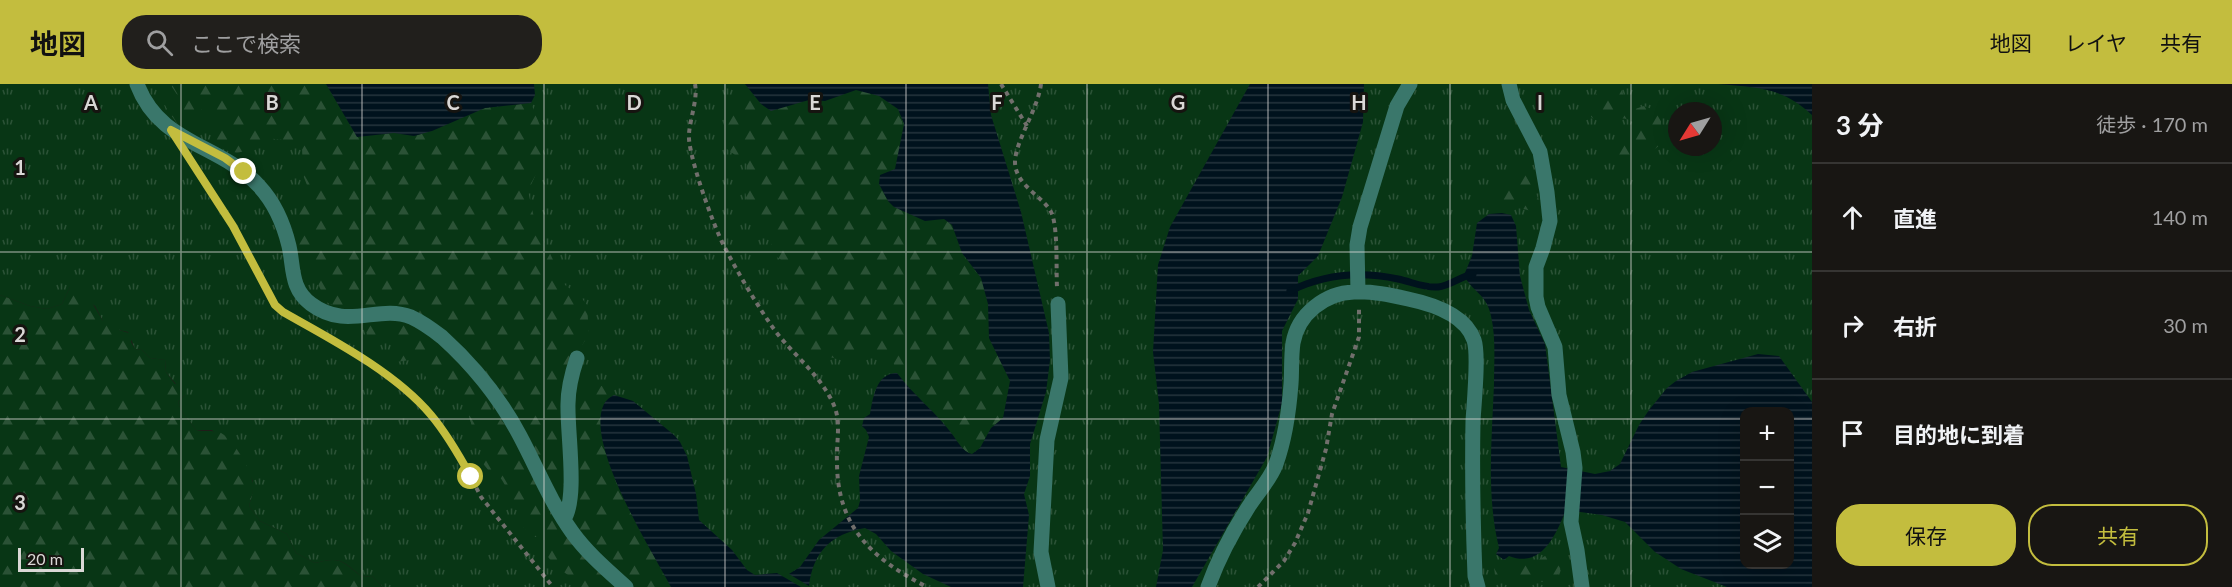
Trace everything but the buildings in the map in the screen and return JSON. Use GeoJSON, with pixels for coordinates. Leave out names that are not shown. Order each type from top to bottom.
{"type":"FeatureCollection","features":[{"type":"Feature","properties":{"kind":"lane"},"geometry":{"type":"LineString","coordinates":[[137,84],[151,111],[166,127],[196,145],[225,158],[260,187],[284,227],[290,249],[292,275],[296,287],[308,302],[321,310],[343,318],[410,316],[440,336],[465,360],[501,404],[564,519],[584,548],[626,587]]}},
{"type":"Feature","properties":{"kind":"lane"},"geometry":{"type":"LineString","coordinates":[[1357,288],[1356,245],[1360,227],[1397,106],[1410,84]]}},
{"type":"Feature","properties":{"kind":"lane"},"geometry":{"type":"LineString","coordinates":[[1509,84],[1513,100],[1540,152],[1550,220],[1544,248],[1536,267],[1536,297],[1555,347],[1559,395],[1575,468],[1571,513],[1582,587]]}},
{"type":"Feature","properties":{"kind":"lane"},"geometry":{"type":"LineString","coordinates":[[1208,587],[1226,548],[1276,463],[1283,438],[1291,386],[1293,343],[1298,327],[1307,313],[1317,304],[1357,288],[1425,302],[1450,313],[1460,321],[1475,341],[1471,491],[1475,576],[1478,587]]}},
{"type":"Feature","properties":{"kind":"lane"},"geometry":{"type":"LineString","coordinates":[[1048,587],[1041,552],[1047,440],[1061,378],[1058,304]]}},
{"type":"Feature","properties":{"kind":"lane"},"geometry":{"type":"LineString","coordinates":[[564,519],[568,513],[571,497],[568,404],[570,381],[577,358]]}},
{"type":"Feature","properties":{"kind":"path"},"geometry":{"type":"LineString","coordinates":[[695,84],[688,135],[690,150],[714,220],[724,245],[771,326],[824,388],[834,407],[838,422],[837,486],[847,514],[865,545],[906,576],[927,587]]}},
{"type":"Feature","properties":{"kind":"path"},"geometry":{"type":"LineString","coordinates":[[1001,84],[1028,126]]}},
{"type":"Feature","properties":{"kind":"path"},"geometry":{"type":"LineString","coordinates":[[1041,84],[1039,98],[1018,150],[1015,164],[1022,181],[1052,214],[1058,304]]}},
{"type":"Feature","properties":{"kind":"path"},"geometry":{"type":"LineString","coordinates":[[188,157],[233,226],[275,305],[283,312],[357,355],[412,396],[430,415],[458,452],[481,497],[553,587]]}},
{"type":"Feature","properties":{"kind":"path"},"geometry":{"type":"LineString","coordinates":[[1258,587],[1284,561],[1308,513],[1326,449],[1332,414],[1359,338],[1357,288]]}},
{"type":"Feature","properties":{"kind":"green space"},"geometry":{"type":"Polygon","coordinates":[[[0,84],[1812,84],[1812,587],[383,587],[372,576],[362,577],[341,561],[315,563],[296,553],[287,534],[260,521],[249,506],[253,481],[238,451],[212,430],[196,430],[179,406],[178,402],[185,395],[166,372],[165,360],[150,358],[142,350],[135,349],[128,332],[103,321],[95,306],[70,287],[62,304],[47,309],[30,306],[0,295],[0,84]]]}},
{"type":"Feature","properties":{"kind":"green space"},"geometry":{"type":"Polygon","coordinates":[[[170,84],[326,84],[358,137],[394,133],[414,136],[432,131],[485,108],[531,103],[543,133],[543,151],[539,168],[528,191],[535,222],[565,285],[580,296],[587,305],[589,335],[573,352],[568,362],[564,395],[566,501],[560,504],[503,401],[434,323],[347,311],[326,302],[306,256],[300,252],[290,237],[297,217],[298,200],[307,185],[303,175],[302,147],[293,141],[266,138],[244,151],[227,151],[219,147],[216,140],[220,128],[201,109],[197,112],[192,125],[179,126],[163,101],[178,96],[170,84]]]}},
{"type":"Feature","properties":{"kind":"green space"},"geometry":{"type":"Polygon","coordinates":[[[1601,84],[1621,84],[1623,94],[1635,109],[1644,106],[1657,111],[1661,119],[1661,144],[1648,155],[1633,155],[1619,161],[1612,159],[1619,147],[1632,139],[1636,127],[1625,119],[1601,123],[1591,117],[1593,101],[1601,84]]]}},
{"type":"Feature","properties":{"kind":"green space"},"geometry":{"type":"Polygon","coordinates":[[[856,90],[882,97],[901,115],[903,126],[896,166],[890,172],[884,172],[931,221],[944,219],[952,225],[966,260],[981,278],[985,288],[989,317],[988,329],[1010,381],[1003,418],[991,428],[980,448],[972,454],[965,451],[940,418],[911,392],[897,373],[893,362],[854,352],[837,359],[816,353],[797,342],[790,323],[784,292],[785,281],[790,274],[785,262],[768,252],[778,230],[754,216],[750,210],[745,188],[747,164],[723,146],[722,109],[740,96],[752,93],[761,104],[825,101],[856,90]]]}},
{"type":"Feature","properties":{"kind":"green space"},"geometry":{"type":"Polygon","coordinates":[[[1520,170],[1526,175],[1539,200],[1537,208],[1531,211],[1491,200],[1491,193],[1501,192],[1520,170]]]}},
{"type":"Feature","properties":{"kind":"green space"},"geometry":{"type":"Polygon","coordinates":[[[76,284],[85,291],[103,321],[117,320],[119,330],[132,334],[131,342],[135,349],[142,350],[150,358],[165,360],[166,372],[175,384],[184,383],[187,386],[185,395],[178,402],[196,430],[219,432],[230,440],[245,462],[251,477],[253,489],[249,506],[260,521],[287,534],[296,553],[315,563],[330,560],[341,561],[362,577],[372,576],[383,587],[0,587],[0,295],[30,306],[47,309],[62,304],[70,287],[76,284]]]}},
{"type":"Feature","properties":{"kind":"green space"},"geometry":{"type":"Polygon","coordinates":[[[375,320],[397,321],[418,326],[462,367],[515,437],[550,514],[568,537],[617,587],[581,587],[580,582],[554,564],[541,545],[539,537],[531,537],[523,527],[524,514],[512,500],[501,478],[489,471],[481,461],[490,448],[476,436],[459,392],[452,385],[431,391],[424,373],[414,363],[410,360],[396,362],[394,351],[399,340],[384,335],[368,336],[364,327],[375,320]]]}},
{"type":"Feature","properties":{"kind":"green space"},"geometry":{"type":"Polygon","coordinates":[[[578,383],[611,386],[614,395],[608,399],[602,432],[608,459],[619,491],[671,587],[633,587],[584,541],[576,529],[574,387],[578,383]]]}},
{"type":"Feature","properties":{"kind":"green space"},"geometry":{"type":"Polygon","coordinates":[[[1553,551],[1560,551],[1561,566],[1552,579],[1526,582],[1513,577],[1504,578],[1495,575],[1494,567],[1537,561],[1553,551]]]}},
{"type":"Feature","properties":{"kind":"water"},"geometry":{"type":"Polygon","coordinates":[[[326,84],[534,84],[535,95],[531,103],[485,108],[432,131],[414,136],[394,133],[357,137],[326,84]]]}},
{"type":"Feature","properties":{"kind":"water"},"geometry":{"type":"Polygon","coordinates":[[[745,84],[988,84],[991,115],[1021,212],[1049,333],[1050,360],[1046,392],[1030,444],[1030,476],[1024,494],[1029,515],[1023,587],[951,587],[923,574],[891,551],[876,534],[865,528],[842,535],[826,546],[815,563],[809,586],[789,574],[800,567],[819,540],[858,508],[859,476],[869,437],[862,426],[864,418],[870,414],[877,388],[884,377],[897,373],[946,426],[963,449],[972,454],[980,448],[991,428],[1003,418],[1010,381],[989,338],[988,304],[981,278],[962,253],[952,225],[944,219],[925,221],[894,207],[879,184],[880,175],[895,169],[904,124],[898,109],[879,96],[856,90],[825,101],[809,100],[771,111],[761,104],[745,84]]]}},
{"type":"Feature","properties":{"kind":"water"},"geometry":{"type":"Polygon","coordinates":[[[1250,84],[1364,84],[1363,122],[1342,197],[1318,256],[1298,276],[1298,299],[1282,331],[1282,403],[1267,457],[1192,587],[1156,587],[1163,550],[1159,404],[1153,352],[1158,265],[1170,227],[1250,84]]]}},
{"type":"Feature","properties":{"kind":"water"},"geometry":{"type":"Polygon","coordinates":[[[1718,84],[1812,84],[1812,115],[1790,98],[1768,90],[1718,84]]]}},
{"type":"Feature","properties":{"kind":"water"},"geometry":{"type":"Polygon","coordinates":[[[1502,213],[1511,215],[1516,226],[1520,276],[1529,310],[1545,344],[1561,467],[1595,474],[1610,471],[1620,464],[1649,410],[1667,388],[1676,381],[1692,372],[1758,354],[1779,356],[1812,402],[1812,587],[1727,587],[1681,569],[1655,552],[1625,522],[1602,515],[1566,510],[1552,539],[1539,553],[1530,558],[1521,559],[1509,556],[1504,560],[1496,554],[1499,548],[1491,487],[1494,332],[1486,303],[1464,275],[1472,256],[1477,223],[1489,214],[1502,213]]]}},
{"type":"Feature","properties":{"kind":"water"},"geometry":{"type":"Polygon","coordinates":[[[614,395],[633,401],[680,442],[687,456],[696,494],[699,520],[732,550],[747,570],[755,575],[777,573],[801,587],[671,587],[623,497],[603,444],[600,422],[604,404],[614,395]]]}},
{"type":"Feature","properties":{"kind":"waterway"},"geometry":{"type":"LineString","coordinates":[[1290,291],[1316,281],[1343,276],[1370,275],[1438,287],[1473,274]]}},
{"type":"Feature","properties":{"kind":"route"},"geometry":{"type":"LineString","coordinates":[[244,172],[225,158],[196,145],[171,130],[233,226],[275,305],[283,312],[357,355],[412,396],[430,415],[458,452],[471,477]]}}]}
